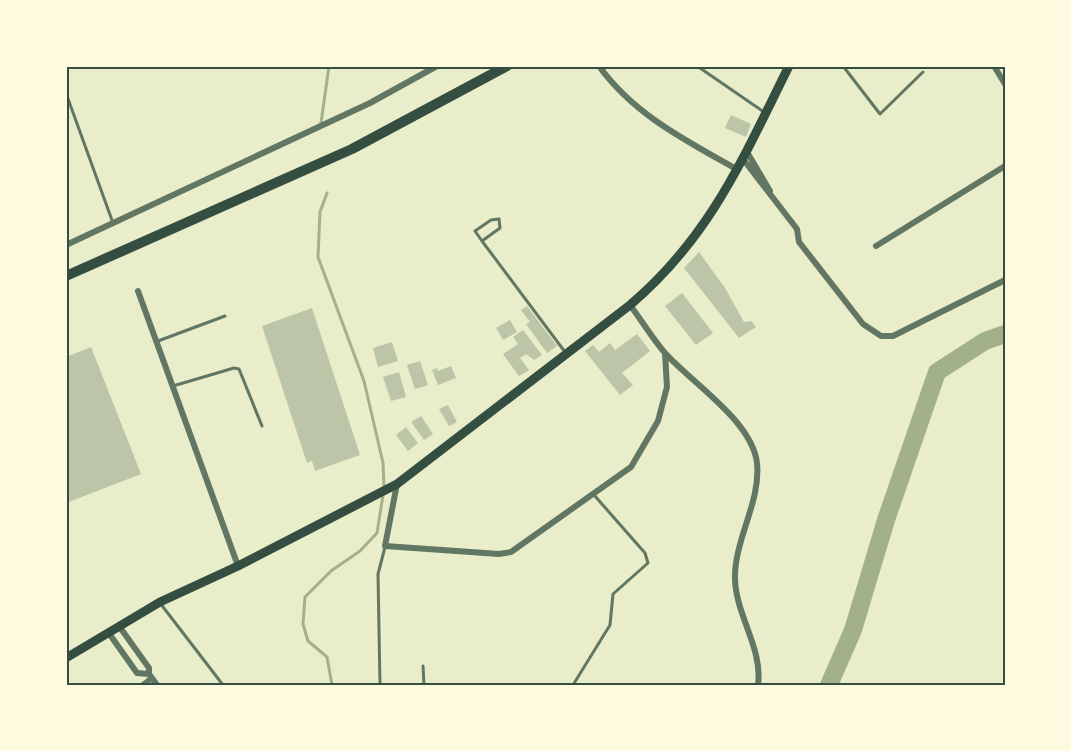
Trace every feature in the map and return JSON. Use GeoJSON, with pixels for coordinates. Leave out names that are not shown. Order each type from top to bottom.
{"type":"FeatureCollection","features":[{"type":"Feature","properties":{"kind":"highway"},"geometry":{"type":"LineString","coordinates":[[66,276],[352,149],[507,66]]}},
{"type":"Feature","properties":{"kind":"main road"},"geometry":{"type":"LineString","coordinates":[[66,658],[160,602],[369,501],[393,486],[630,305],[657,282],[693,241],[738,170],[789,66]]}},
{"type":"Feature","properties":{"kind":"street"},"geometry":{"type":"LineString","coordinates":[[66,245],[370,103],[437,66]]}},
{"type":"Feature","properties":{"kind":"street"},"geometry":{"type":"LineString","coordinates":[[599,66],[628,101],[663,127],[738,170]]}},
{"type":"Feature","properties":{"kind":"street"},"geometry":{"type":"LineString","coordinates":[[994,66],[1005,84]]}},
{"type":"Feature","properties":{"kind":"street"},"geometry":{"type":"LineString","coordinates":[[745,155],[797,229],[799,242],[863,324],[881,336],[893,336],[1005,280]]}},
{"type":"Feature","properties":{"kind":"street"},"geometry":{"type":"LineString","coordinates":[[876,246],[1005,166]]}},
{"type":"Feature","properties":{"kind":"street"},"geometry":{"type":"LineString","coordinates":[[138,291],[238,566]]}},
{"type":"Feature","properties":{"kind":"street"},"geometry":{"type":"LineString","coordinates":[[630,305],[665,352],[733,418],[747,437],[757,462],[756,483],[735,577],[736,596],[758,658],[758,685]]}},
{"type":"Feature","properties":{"kind":"street"},"geometry":{"type":"LineString","coordinates":[[393,486],[385,546],[499,554],[511,552],[632,467],[646,446],[658,421],[667,387],[665,352]]}},
{"type":"Feature","properties":{"kind":"street"},"geometry":{"type":"LineString","coordinates":[[119,626],[157,685]]}},
{"type":"Feature","properties":{"kind":"street"},"geometry":{"type":"LineString","coordinates":[[108,632],[138,673],[150,676]]}},
{"type":"Feature","properties":{"kind":"street"},"geometry":{"type":"LineString","coordinates":[[143,685],[150,676]]}},
{"type":"Feature","properties":{"kind":"lane"},"geometry":{"type":"LineString","coordinates":[[698,66],[766,113]]}},
{"type":"Feature","properties":{"kind":"lane"},"geometry":{"type":"LineString","coordinates":[[843,66],[880,114],[923,72]]}},
{"type":"Feature","properties":{"kind":"lane"},"geometry":{"type":"LineString","coordinates":[[67,96],[113,223]]}},
{"type":"Feature","properties":{"kind":"lane"},"geometry":{"type":"LineString","coordinates":[[482,241],[500,228],[499,219],[491,220],[475,231],[482,241],[567,354]]}},
{"type":"Feature","properties":{"kind":"lane"},"geometry":{"type":"LineString","coordinates":[[156,342],[225,316]]}},
{"type":"Feature","properties":{"kind":"lane"},"geometry":{"type":"LineString","coordinates":[[173,386],[234,368],[239,369],[262,426]]}},
{"type":"Feature","properties":{"kind":"lane"},"geometry":{"type":"LineString","coordinates":[[573,685],[610,625],[613,594],[648,563],[645,553],[594,495]]}},
{"type":"Feature","properties":{"kind":"lane"},"geometry":{"type":"LineString","coordinates":[[380,685],[378,574],[385,546]]}},
{"type":"Feature","properties":{"kind":"lane"},"geometry":{"type":"LineString","coordinates":[[160,602],[223,685]]}},
{"type":"Feature","properties":{"kind":"lane"},"geometry":{"type":"LineString","coordinates":[[423,666],[424,685]]}},
{"type":"Feature","properties":{"kind":"building"},"geometry":{"type":"Polygon","coordinates":[[[731,115],[751,124],[746,137],[725,128],[731,115]]]}},
{"type":"Feature","properties":{"kind":"building"},"geometry":{"type":"Polygon","coordinates":[[[699,252],[725,288],[744,322],[751,321],[756,327],[739,338],[684,268],[699,252]]]}},
{"type":"Feature","properties":{"kind":"building"},"geometry":{"type":"Polygon","coordinates":[[[682,293],[713,333],[696,345],[665,306],[682,293]]]}},
{"type":"Feature","properties":{"kind":"building"},"geometry":{"type":"Polygon","coordinates":[[[527,306],[557,346],[547,353],[526,324],[530,322],[521,310],[527,306]]]}},
{"type":"Feature","properties":{"kind":"building"},"geometry":{"type":"Polygon","coordinates":[[[312,308],[360,455],[315,471],[312,461],[307,463],[262,326],[312,308]]]}},
{"type":"Feature","properties":{"kind":"building"},"geometry":{"type":"Polygon","coordinates":[[[510,320],[517,332],[503,340],[496,328],[510,320]]]}},
{"type":"Feature","properties":{"kind":"building"},"geometry":{"type":"Polygon","coordinates":[[[523,330],[542,355],[534,360],[526,354],[520,358],[529,370],[519,376],[503,354],[518,344],[513,337],[523,330]]]}},
{"type":"Feature","properties":{"kind":"building"},"geometry":{"type":"Polygon","coordinates":[[[637,334],[650,351],[622,373],[633,385],[620,395],[585,351],[593,345],[599,352],[610,343],[615,350],[637,334]]]}},
{"type":"Feature","properties":{"kind":"building"},"geometry":{"type":"Polygon","coordinates":[[[392,342],[398,361],[378,367],[373,348],[392,342]]]}},
{"type":"Feature","properties":{"kind":"building"},"geometry":{"type":"Polygon","coordinates":[[[91,347],[141,474],[66,503],[66,357],[91,347]]]}},
{"type":"Feature","properties":{"kind":"building"},"geometry":{"type":"Polygon","coordinates":[[[420,361],[428,385],[415,389],[407,365],[420,361]]]}},
{"type":"Feature","properties":{"kind":"building"},"geometry":{"type":"Polygon","coordinates":[[[451,366],[456,378],[438,385],[432,370],[437,368],[438,371],[451,366]]]}},
{"type":"Feature","properties":{"kind":"building"},"geometry":{"type":"Polygon","coordinates":[[[399,372],[406,397],[391,401],[383,377],[399,372]]]}},
{"type":"Feature","properties":{"kind":"building"},"geometry":{"type":"Polygon","coordinates":[[[448,405],[457,422],[449,426],[439,409],[448,405]]]}},
{"type":"Feature","properties":{"kind":"building"},"geometry":{"type":"Polygon","coordinates":[[[421,416],[433,434],[424,440],[411,422],[421,416]]]}},
{"type":"Feature","properties":{"kind":"building"},"geometry":{"type":"Polygon","coordinates":[[[406,427],[418,443],[408,451],[396,435],[406,427]]]}},
{"type":"Feature","properties":{"kind":"waterway"},"geometry":{"type":"LineString","coordinates":[[321,123],[329,66]]}},
{"type":"Feature","properties":{"kind":"waterway"},"geometry":{"type":"LineString","coordinates":[[327,193],[320,212],[318,257],[364,381],[383,463],[384,488]]}},
{"type":"Feature","properties":{"kind":"waterway"},"geometry":{"type":"LineString","coordinates":[[829,685],[853,630],[886,520],[937,372],[985,341],[1005,334]]}},
{"type":"Feature","properties":{"kind":"waterway"},"geometry":{"type":"LineString","coordinates":[[332,685],[327,657],[308,641],[303,624],[305,597],[331,571],[360,551],[377,533],[383,495]]}}]}
